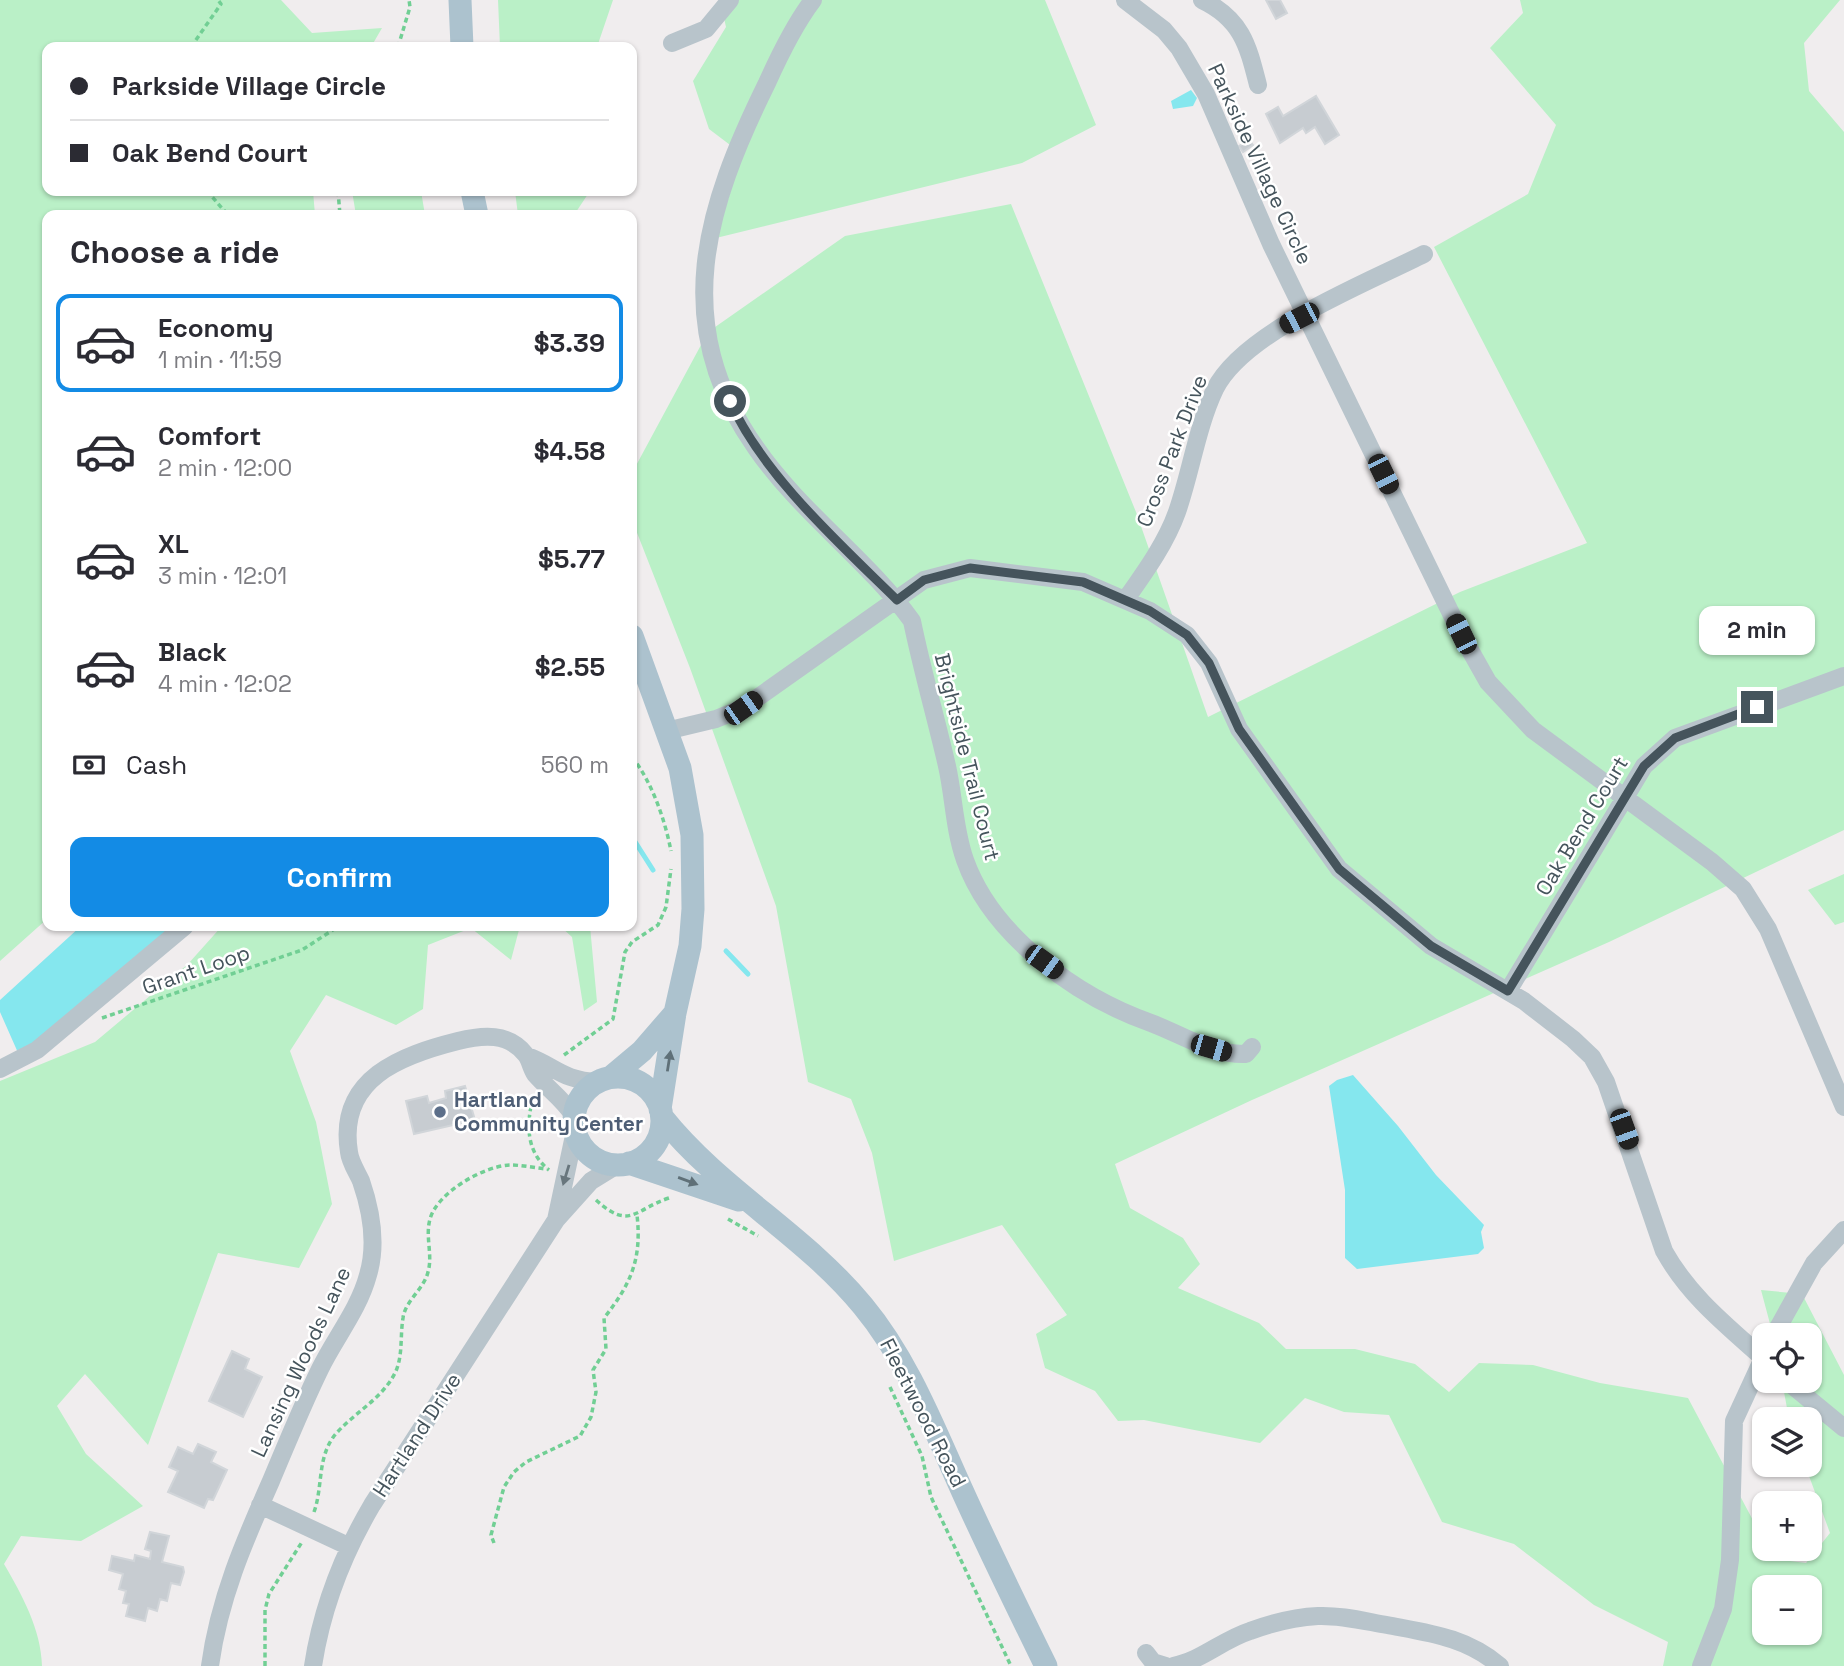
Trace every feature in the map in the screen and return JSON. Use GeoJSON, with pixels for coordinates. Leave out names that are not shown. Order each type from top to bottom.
{"type":"FeatureCollection","features":[{"type":"Feature","properties":{"kind":"main road"},"geometry":{"type":"LineString","coordinates":[[460,0],[462,42]]}},
{"type":"Feature","properties":{"kind":"main road","name":"Hartland Drive"},"geometry":{"type":"LineString","coordinates":[[623,1164],[645,1156],[654,1145],[675,1013],[690,946],[694,869],[686,796],[637,650]]}},
{"type":"Feature","properties":{"kind":"main road","name":"Hartland Drive"},"geometry":{"type":"LineString","coordinates":[[575,1124],[586,1090],[642,1051],[675,1013]]}},
{"type":"Feature","properties":{"kind":"main road"},"geometry":{"type":"LineString","coordinates":[[605,1079],[639,1082],[651,1091],[661,1113]]}},
{"type":"Feature","properties":{"kind":"main road","name":"Fleetwood Road"},"geometry":{"type":"LineString","coordinates":[[661,1113],[699,1160],[746,1202],[805,1245],[838,1277],[884,1333],[930,1420],[1046,1666]]}},
{"type":"Feature","properties":{"kind":"main road"},"geometry":{"type":"LineString","coordinates":[[575,1124],[590,1155],[623,1164]]}},
{"type":"Feature","properties":{"kind":"main road","name":"Fleetwood Road"},"geometry":{"type":"LineString","coordinates":[[623,1164],[746,1202]]}},
{"type":"Feature","properties":{"kind":"street"},"geometry":{"type":"LineString","coordinates":[[672,43],[706,29],[730,0]]}},
{"type":"Feature","properties":{"kind":"street"},"geometry":{"type":"LineString","coordinates":[[813,0],[775,63],[732,157],[708,240],[703,270],[705,308],[724,388],[756,449],[821,523],[897,600]]}},
{"type":"Feature","properties":{"kind":"street","name":"Parkside Village Circle"},"geometry":{"type":"LineString","coordinates":[[1125,0],[1164,30],[1179,48],[1198,82],[1305,315],[1461,634],[1488,682],[1550,745],[1712,862],[1743,889],[1768,929],[1844,1107]]}},
{"type":"Feature","properties":{"kind":"street"},"geometry":{"type":"LineString","coordinates":[[1202,0],[1217,7],[1239,29],[1250,46],[1258,85]]}},
{"type":"Feature","properties":{"kind":"street","name":"Cross Park Drive"},"geometry":{"type":"LineString","coordinates":[[1126,599],[1146,571],[1174,520],[1215,390],[1228,371],[1282,327],[1424,254]]}},
{"type":"Feature","properties":{"kind":"street"},"geometry":{"type":"LineString","coordinates":[[666,731],[716,719],[743,708],[924,580],[970,568],[1083,582],[1150,611],[1187,635],[1209,663],[1239,729],[1339,869],[1431,946],[1508,991],[1573,1039],[1591,1057],[1606,1082],[1664,1251],[1678,1276],[1694,1296],[1752,1347]]}},
{"type":"Feature","properties":{"kind":"street","name":"Brightside Trail Court"},"geometry":{"type":"LineString","coordinates":[[897,600],[912,621],[949,776],[953,817],[965,860],[980,893],[999,920],[1044,962],[1088,993],[1123,1011],[1191,1042],[1231,1054],[1246,1054],[1252,1047]]}},
{"type":"Feature","properties":{"kind":"street","name":"Oak Bend Court"},"geometry":{"type":"LineString","coordinates":[[1508,991],[1644,766],[1675,738],[1844,676]]}},
{"type":"Feature","properties":{"kind":"street"},"geometry":{"type":"LineString","coordinates":[[0,1069],[37,1050],[179,931]]}},
{"type":"Feature","properties":{"kind":"street","name":"Lansing Woods Lane"},"geometry":{"type":"LineString","coordinates":[[210,1666],[215,1632],[229,1580],[301,1409],[355,1307],[369,1274],[372,1241],[370,1212],[348,1153],[349,1128],[359,1096],[378,1073],[398,1059],[468,1039],[503,1038],[527,1056],[543,1062],[569,1079],[605,1079]]}},
{"type":"Feature","properties":{"kind":"street","name":"Lansing Woods Lane"},"geometry":{"type":"LineString","coordinates":[[527,1056],[534,1072],[557,1093],[575,1124]]}},
{"type":"Feature","properties":{"kind":"street","name":"Hartland Drive"},"geometry":{"type":"LineString","coordinates":[[556,1220],[575,1124]]}},
{"type":"Feature","properties":{"kind":"street","name":"Hartland Drive"},"geometry":{"type":"LineString","coordinates":[[313,1666],[331,1589],[348,1546],[556,1220],[591,1181],[623,1164]]}},
{"type":"Feature","properties":{"kind":"street"},"geometry":{"type":"LineString","coordinates":[[1781,1323],[1814,1263],[1844,1230]]}},
{"type":"Feature","properties":{"kind":"street"},"geometry":{"type":"LineString","coordinates":[[1701,1666],[1723,1609],[1730,1560],[1734,1421],[1752,1383]]}},
{"type":"Feature","properties":{"kind":"street"},"geometry":{"type":"LineString","coordinates":[[1802,1393],[1844,1428]]}},
{"type":"Feature","properties":{"kind":"street"},"geometry":{"type":"LineString","coordinates":[[260,1504],[348,1546]]}},
{"type":"Feature","properties":{"kind":"street"},"geometry":{"type":"LineString","coordinates":[[1173,1666],[1192,1661],[1224,1640],[1246,1632],[1292,1618],[1319,1616],[1439,1634],[1470,1645],[1500,1666]]}},
{"type":"Feature","properties":{"kind":"street"},"geometry":{"type":"LineString","coordinates":[[1146,1653],[1153,1662],[1166,1666]]}},
{"type":"Feature","properties":{"kind":"path"},"geometry":{"type":"LineString","coordinates":[[195,42],[215,16],[220,4],[218,0]]}},
{"type":"Feature","properties":{"kind":"path"},"geometry":{"type":"LineString","coordinates":[[400,42],[410,7],[409,0]]}},
{"type":"Feature","properties":{"kind":"path"},"geometry":{"type":"LineString","coordinates":[[211,196],[223,210]]}},
{"type":"Feature","properties":{"kind":"path"},"geometry":{"type":"LineString","coordinates":[[561,1059],[613,1019],[625,951],[632,942],[658,925],[666,907],[671,863],[669,839],[652,795],[637,766]]}},
{"type":"Feature","properties":{"kind":"path","name":"Grant Loop"},"geometry":{"type":"LineString","coordinates":[[96,1021],[302,950],[331,931]]}},
{"type":"Feature","properties":{"kind":"path"},"geometry":{"type":"LineString","coordinates":[[534,1095],[529,1119],[529,1140],[537,1159],[548,1170]]}},
{"type":"Feature","properties":{"kind":"path"},"geometry":{"type":"LineString","coordinates":[[265,1666],[265,1610],[269,1594],[291,1563],[309,1528],[319,1498],[326,1451],[334,1437],[365,1409],[395,1373],[400,1359],[403,1315],[428,1272],[427,1237],[430,1218],[437,1203],[465,1182],[508,1165],[555,1172]]}},
{"type":"Feature","properties":{"kind":"path"},"geometry":{"type":"LineString","coordinates":[[589,1195],[612,1214],[637,1215],[671,1198]]}},
{"type":"Feature","properties":{"kind":"path"},"geometry":{"type":"LineString","coordinates":[[718,1213],[765,1241]]}},
{"type":"Feature","properties":{"kind":"path"},"geometry":{"type":"LineString","coordinates":[[494,1544],[491,1535],[504,1487],[514,1472],[526,1462],[580,1436],[591,1417],[596,1392],[593,1370],[606,1349],[604,1318],[615,1304],[638,1260],[640,1240],[637,1215]]}},
{"type":"Feature","properties":{"kind":"path"},"geometry":{"type":"LineString","coordinates":[[885,1375],[922,1455],[931,1497],[1011,1666]]}},
{"type":"Feature","properties":{"kind":"green space"},"geometry":{"type":"Polygon","coordinates":[[[0,0],[281,0],[312,33],[382,28],[374,42],[42,42],[42,196],[313,196],[315,210],[42,210],[42,923],[0,961],[0,0]]]}},
{"type":"Feature","properties":{"kind":"green space"},"geometry":{"type":"Polygon","coordinates":[[[498,0],[613,0],[599,42],[500,42],[498,0]]]}},
{"type":"Feature","properties":{"kind":"green space"},"geometry":{"type":"Polygon","coordinates":[[[720,0],[1045,0],[1096,125],[1022,163],[716,238],[742,154],[709,129],[693,81],[726,27],[720,0]]]}},
{"type":"Feature","properties":{"kind":"green space"},"geometry":{"type":"Polygon","coordinates":[[[1520,0],[1840,0],[1804,43],[1809,91],[1844,132],[1844,830],[1609,942],[1252,1100],[1115,1164],[1130,1208],[1183,1238],[1200,1264],[1178,1288],[1259,1323],[1286,1349],[1355,1349],[1415,1364],[1449,1392],[1479,1363],[1533,1365],[1600,1383],[1688,1398],[1752,1518],[1752,1561],[1822,1561],[1822,1543],[1830,1533],[1822,1511],[1822,1491],[1815,1491],[1809,1477],[1822,1477],[1822,1407],[1787,1407],[1784,1393],[1822,1393],[1822,1333],[1844,1375],[1844,1666],[1663,1666],[1668,1642],[1594,1605],[1514,1544],[1442,1522],[1389,1415],[1344,1412],[1305,1398],[1260,1443],[1144,1420],[1118,1421],[1095,1391],[1045,1368],[1036,1334],[1067,1315],[1002,1225],[894,1261],[872,1153],[851,1099],[808,1082],[776,906],[690,668],[637,533],[637,464],[708,332],[845,236],[1011,204],[1136,512],[1208,717],[1460,592],[1587,543],[1434,247],[1528,194],[1556,125],[1490,48],[1523,13],[1520,0]]]}},
{"type":"Feature","properties":{"kind":"green space"},"geometry":{"type":"Polygon","coordinates":[[[353,196],[422,196],[424,210],[355,210],[353,196]]]}},
{"type":"Feature","properties":{"kind":"green space"},"geometry":{"type":"Polygon","coordinates":[[[516,196],[587,196],[577,210],[517,210],[516,196]]]}},
{"type":"Feature","properties":{"kind":"green space"},"geometry":{"type":"Polygon","coordinates":[[[1844,874],[1844,922],[1835,925],[1808,890],[1844,874]]]}},
{"type":"Feature","properties":{"kind":"green space"},"geometry":{"type":"Polygon","coordinates":[[[218,931],[463,931],[428,945],[423,1009],[396,1025],[326,995],[290,1051],[316,1122],[332,1204],[299,1268],[218,1253],[148,1445],[85,1374],[57,1406],[86,1454],[143,1506],[81,1541],[21,1536],[4,1564],[24,1600],[34,1626],[42,1666],[0,1666],[0,1081],[95,1042],[188,964],[218,931]]]}},
{"type":"Feature","properties":{"kind":"green space"},"geometry":{"type":"Polygon","coordinates":[[[475,931],[519,931],[511,960],[475,931]]]}},
{"type":"Feature","properties":{"kind":"green space"},"geometry":{"type":"Polygon","coordinates":[[[565,931],[590,931],[597,1002],[584,1011],[572,937],[565,931]]]}},
{"type":"Feature","properties":{"kind":"green space"},"geometry":{"type":"Polygon","coordinates":[[[1761,1290],[1802,1294],[1817,1323],[1770,1323],[1761,1290]]]}},
{"type":"Feature","properties":{"kind":"water"},"geometry":{"type":"Polygon","coordinates":[[[1191,90],[1197,98],[1193,106],[1173,109],[1171,101],[1191,90]]]}},
{"type":"Feature","properties":{"kind":"water"},"geometry":{"type":"Polygon","coordinates":[[[76,931],[173,931],[19,1055],[0,1012],[0,1000],[76,931]]]}},
{"type":"Feature","properties":{"kind":"water"},"geometry":{"type":"Polygon","coordinates":[[[1353,1075],[1436,1175],[1484,1225],[1481,1232],[1484,1248],[1478,1254],[1357,1269],[1345,1258],[1345,1190],[1329,1086],[1337,1080],[1353,1075]]]}},
{"type":"Feature","properties":{"kind":"building"},"geometry":{"type":"Polygon","coordinates":[[[1266,0],[1280,0],[1287,13],[1276,19],[1266,0]]]}},
{"type":"Feature","properties":{"kind":"building"},"geometry":{"type":"Polygon","coordinates":[[[1316,96],[1339,135],[1325,144],[1315,127],[1306,133],[1303,128],[1280,143],[1266,114],[1278,107],[1283,116],[1316,96]]]}},
{"type":"Feature","properties":{"kind":"building"},"geometry":{"type":"Polygon","coordinates":[[[1249,140],[1253,145],[1243,152],[1239,146],[1249,140]]]}},
{"type":"Feature","properties":{"kind":"building","name":"Hartland Community Center"},"geometry":{"type":"Polygon","coordinates":[[[465,1086],[475,1120],[414,1134],[406,1101],[427,1096],[429,1103],[446,1098],[445,1091],[465,1086]]]}},
{"type":"Feature","properties":{"kind":"building"},"geometry":{"type":"Polygon","coordinates":[[[232,1351],[249,1359],[245,1369],[262,1377],[243,1417],[209,1401],[232,1351]]]}},
{"type":"Feature","properties":{"kind":"building"},"geometry":{"type":"Polygon","coordinates":[[[198,1444],[216,1452],[211,1462],[227,1470],[213,1500],[208,1499],[204,1508],[168,1492],[178,1471],[169,1467],[178,1447],[193,1454],[198,1444]]]}},
{"type":"Feature","properties":{"kind":"building"},"geometry":{"type":"Polygon","coordinates":[[[150,1532],[169,1536],[162,1562],[183,1567],[184,1572],[180,1585],[171,1583],[167,1601],[160,1599],[157,1611],[148,1608],[145,1621],[126,1616],[129,1604],[123,1603],[126,1591],[119,1589],[123,1574],[109,1570],[112,1556],[134,1561],[135,1555],[150,1559],[151,1551],[145,1549],[150,1532]]]}},
{"type":"Feature","properties":{"kind":"waterway"},"geometry":{"type":"LineString","coordinates":[[637,845],[653,870]]}},
{"type":"Feature","properties":{"kind":"waterway"},"geometry":{"type":"LineString","coordinates":[[726,951],[748,974]]}},
{"type":"Feature","properties":{"kind":"place","name":"Hartland Community Center"},"geometry":{"type":"Point","coordinates":[440,1112]}},
{"type":"Feature","properties":{"kind":"route"},"geometry":{"type":"LineString","coordinates":[[730,401],[756,449],[821,523],[897,600],[924,580],[970,568],[1056,576],[1109,592],[1150,611],[1187,635],[1209,663],[1239,729],[1321,848],[1339,869],[1431,946],[1508,991],[1644,766],[1658,750],[1675,738],[1702,726],[1757,707]]}}]}
